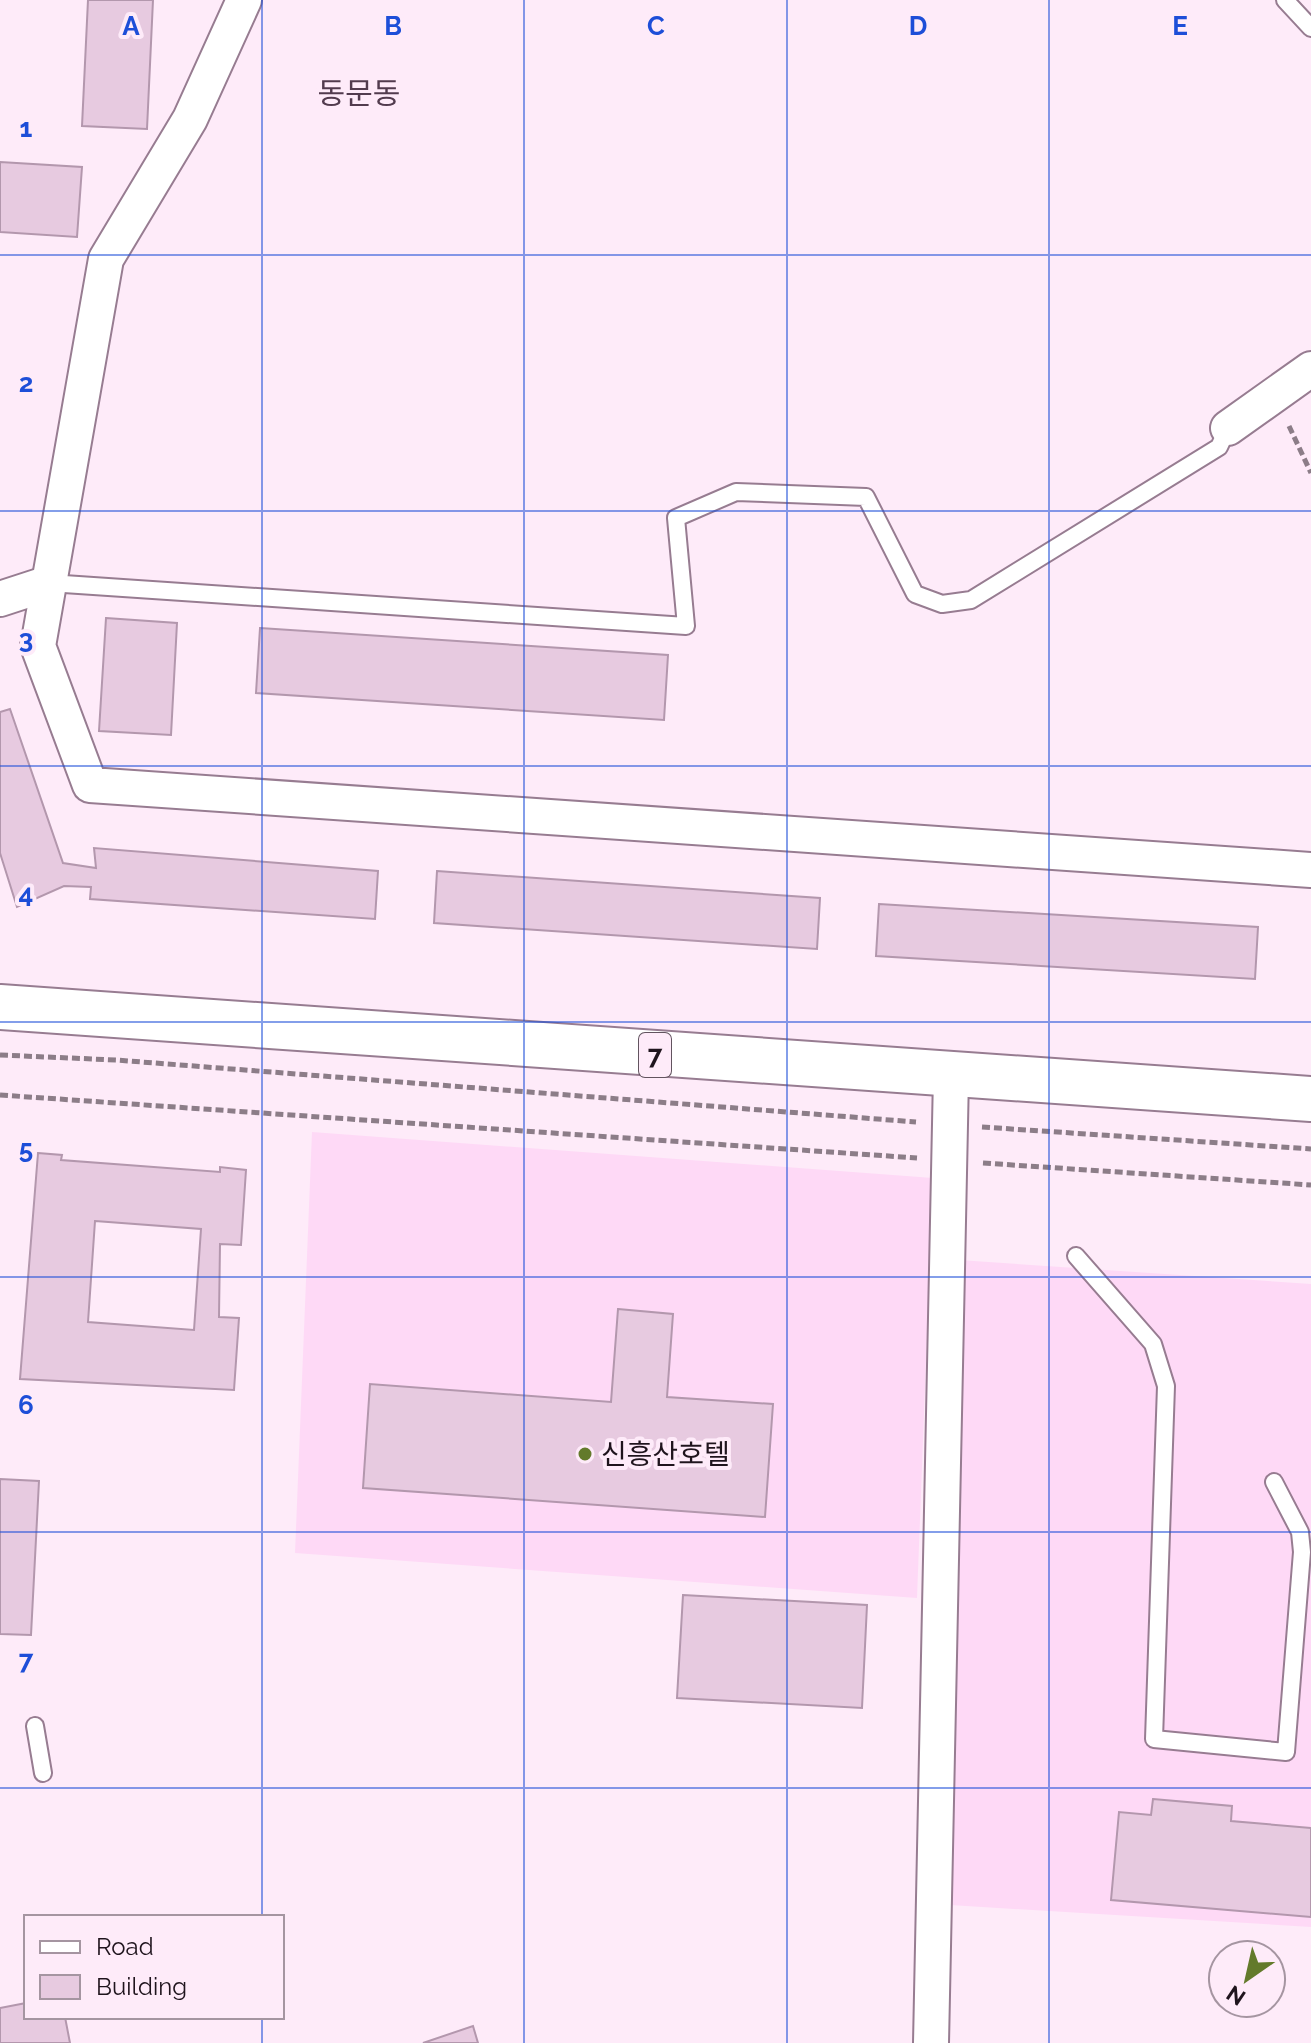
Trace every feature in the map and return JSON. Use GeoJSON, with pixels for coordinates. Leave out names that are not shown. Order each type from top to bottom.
{"type":"FeatureCollection","features":[{"type":"Feature","properties":{"kind":"highway","name":"7"},"geometry":{"type":"LineString","coordinates":[[0,1007],[1311,1099]]}},
{"type":"Feature","properties":{"kind":"street"},"geometry":{"type":"LineString","coordinates":[[244,0],[190,119],[106,259],[38,646],[90,785],[1311,870]]}},
{"type":"Feature","properties":{"kind":"street"},"geometry":{"type":"LineString","coordinates":[[1228,428],[1311,369]]}},
{"type":"Feature","properties":{"kind":"street"},"geometry":{"type":"LineString","coordinates":[[0,599],[49,583]]}},
{"type":"Feature","properties":{"kind":"street"},"geometry":{"type":"LineString","coordinates":[[931,2043],[951,1076]]}},
{"type":"Feature","properties":{"kind":"lane"},"geometry":{"type":"LineString","coordinates":[[1285,0],[1311,28]]}},
{"type":"Feature","properties":{"kind":"lane"},"geometry":{"type":"LineString","coordinates":[[49,583],[686,626],[676,518],[736,492],[866,497],[915,594],[942,604],[971,600],[1219,447],[1228,428]]}},
{"type":"Feature","properties":{"kind":"lane"},"geometry":{"type":"LineString","coordinates":[[1076,1256],[1153,1344],[1166,1386],[1154,1739],[1286,1752],[1302,1552],[1300,1532],[1274,1482]]}},
{"type":"Feature","properties":{"kind":"lane"},"geometry":{"type":"LineString","coordinates":[[35,1726],[43,1773]]}},
{"type":"Feature","properties":{"kind":"path"},"geometry":{"type":"LineString","coordinates":[[1274,393],[1311,473]]}},
{"type":"Feature","properties":{"kind":"path"},"geometry":{"type":"LineString","coordinates":[[0,1055],[116,1060],[949,1125],[1311,1149]]}},
{"type":"Feature","properties":{"kind":"path"},"geometry":{"type":"LineString","coordinates":[[0,1095],[1311,1185]]}},
{"type":"Feature","properties":{"kind":"shaded area"},"geometry":{"type":"Polygon","coordinates":[[[312,1132],[933,1178],[917,1598],[295,1553],[312,1132]]]}},
{"type":"Feature","properties":{"kind":"shaded area"},"geometry":{"type":"Polygon","coordinates":[[[959,1260],[1311,1284],[1311,1927],[950,1905],[959,1260]]]}},
{"type":"Feature","properties":{"kind":"building"},"geometry":{"type":"Polygon","coordinates":[[[88,0],[153,0],[147,129],[82,126],[88,0]]]}},
{"type":"Feature","properties":{"kind":"building"},"geometry":{"type":"Polygon","coordinates":[[[0,162],[82,167],[77,237],[0,232],[0,162]]]}},
{"type":"Feature","properties":{"kind":"building"},"geometry":{"type":"Polygon","coordinates":[[[106,618],[177,623],[171,735],[99,731],[106,618]]]}},
{"type":"Feature","properties":{"kind":"building"},"geometry":{"type":"Polygon","coordinates":[[[260,628],[668,655],[664,720],[256,693],[260,628]]]}},
{"type":"Feature","properties":{"kind":"building"},"geometry":{"type":"Polygon","coordinates":[[[10,709],[63,863],[96,868],[94,848],[378,871],[375,919],[90,899],[91,887],[64,886],[17,907],[0,853],[0,712],[10,709]]]}},
{"type":"Feature","properties":{"kind":"building"},"geometry":{"type":"Polygon","coordinates":[[[437,871],[820,898],[817,949],[434,923],[437,871]]]}},
{"type":"Feature","properties":{"kind":"building"},"geometry":{"type":"Polygon","coordinates":[[[879,904],[1258,927],[1255,979],[876,956],[879,904]]]}},
{"type":"Feature","properties":{"kind":"building"},"geometry":{"type":"Polygon","coordinates":[[[38,1153],[62,1155],[61,1160],[220,1172],[220,1167],[246,1170],[241,1245],[220,1244],[219,1317],[239,1318],[234,1390],[20,1379],[38,1153]],[[95,1221],[88,1322],[194,1330],[201,1229],[95,1221]]]}},
{"type":"Feature","properties":{"kind":"building"},"geometry":{"type":"Polygon","coordinates":[[[618,1309],[673,1314],[667,1397],[773,1404],[765,1517],[363,1488],[370,1384],[611,1402],[618,1309]]]}},
{"type":"Feature","properties":{"kind":"building"},"geometry":{"type":"Polygon","coordinates":[[[0,1479],[39,1481],[31,1635],[0,1634],[0,1479]]]}},
{"type":"Feature","properties":{"kind":"building"},"geometry":{"type":"Polygon","coordinates":[[[683,1595],[867,1605],[862,1708],[677,1698],[683,1595]]]}},
{"type":"Feature","properties":{"kind":"building"},"geometry":{"type":"Polygon","coordinates":[[[1153,1799],[1232,1806],[1231,1821],[1311,1828],[1311,1917],[1111,1900],[1119,1812],[1151,1815],[1153,1799]]]}},
{"type":"Feature","properties":{"kind":"building"},"geometry":{"type":"Polygon","coordinates":[[[24,2003],[24,2019],[65,2019],[70,2043],[0,2043],[0,2008],[24,2003]]]}},
{"type":"Feature","properties":{"kind":"building"},"geometry":{"type":"Polygon","coordinates":[[[473,2026],[478,2043],[423,2043],[473,2026]]]}},
{"type":"Feature","properties":{"kind":"place","name":"신흥산호텔"},"geometry":{"type":"Point","coordinates":[585,1454]}},
{"type":"Feature","properties":{"kind":"district","name":"동문동"},"geometry":{"type":"Point","coordinates":[359,94]}}]}
